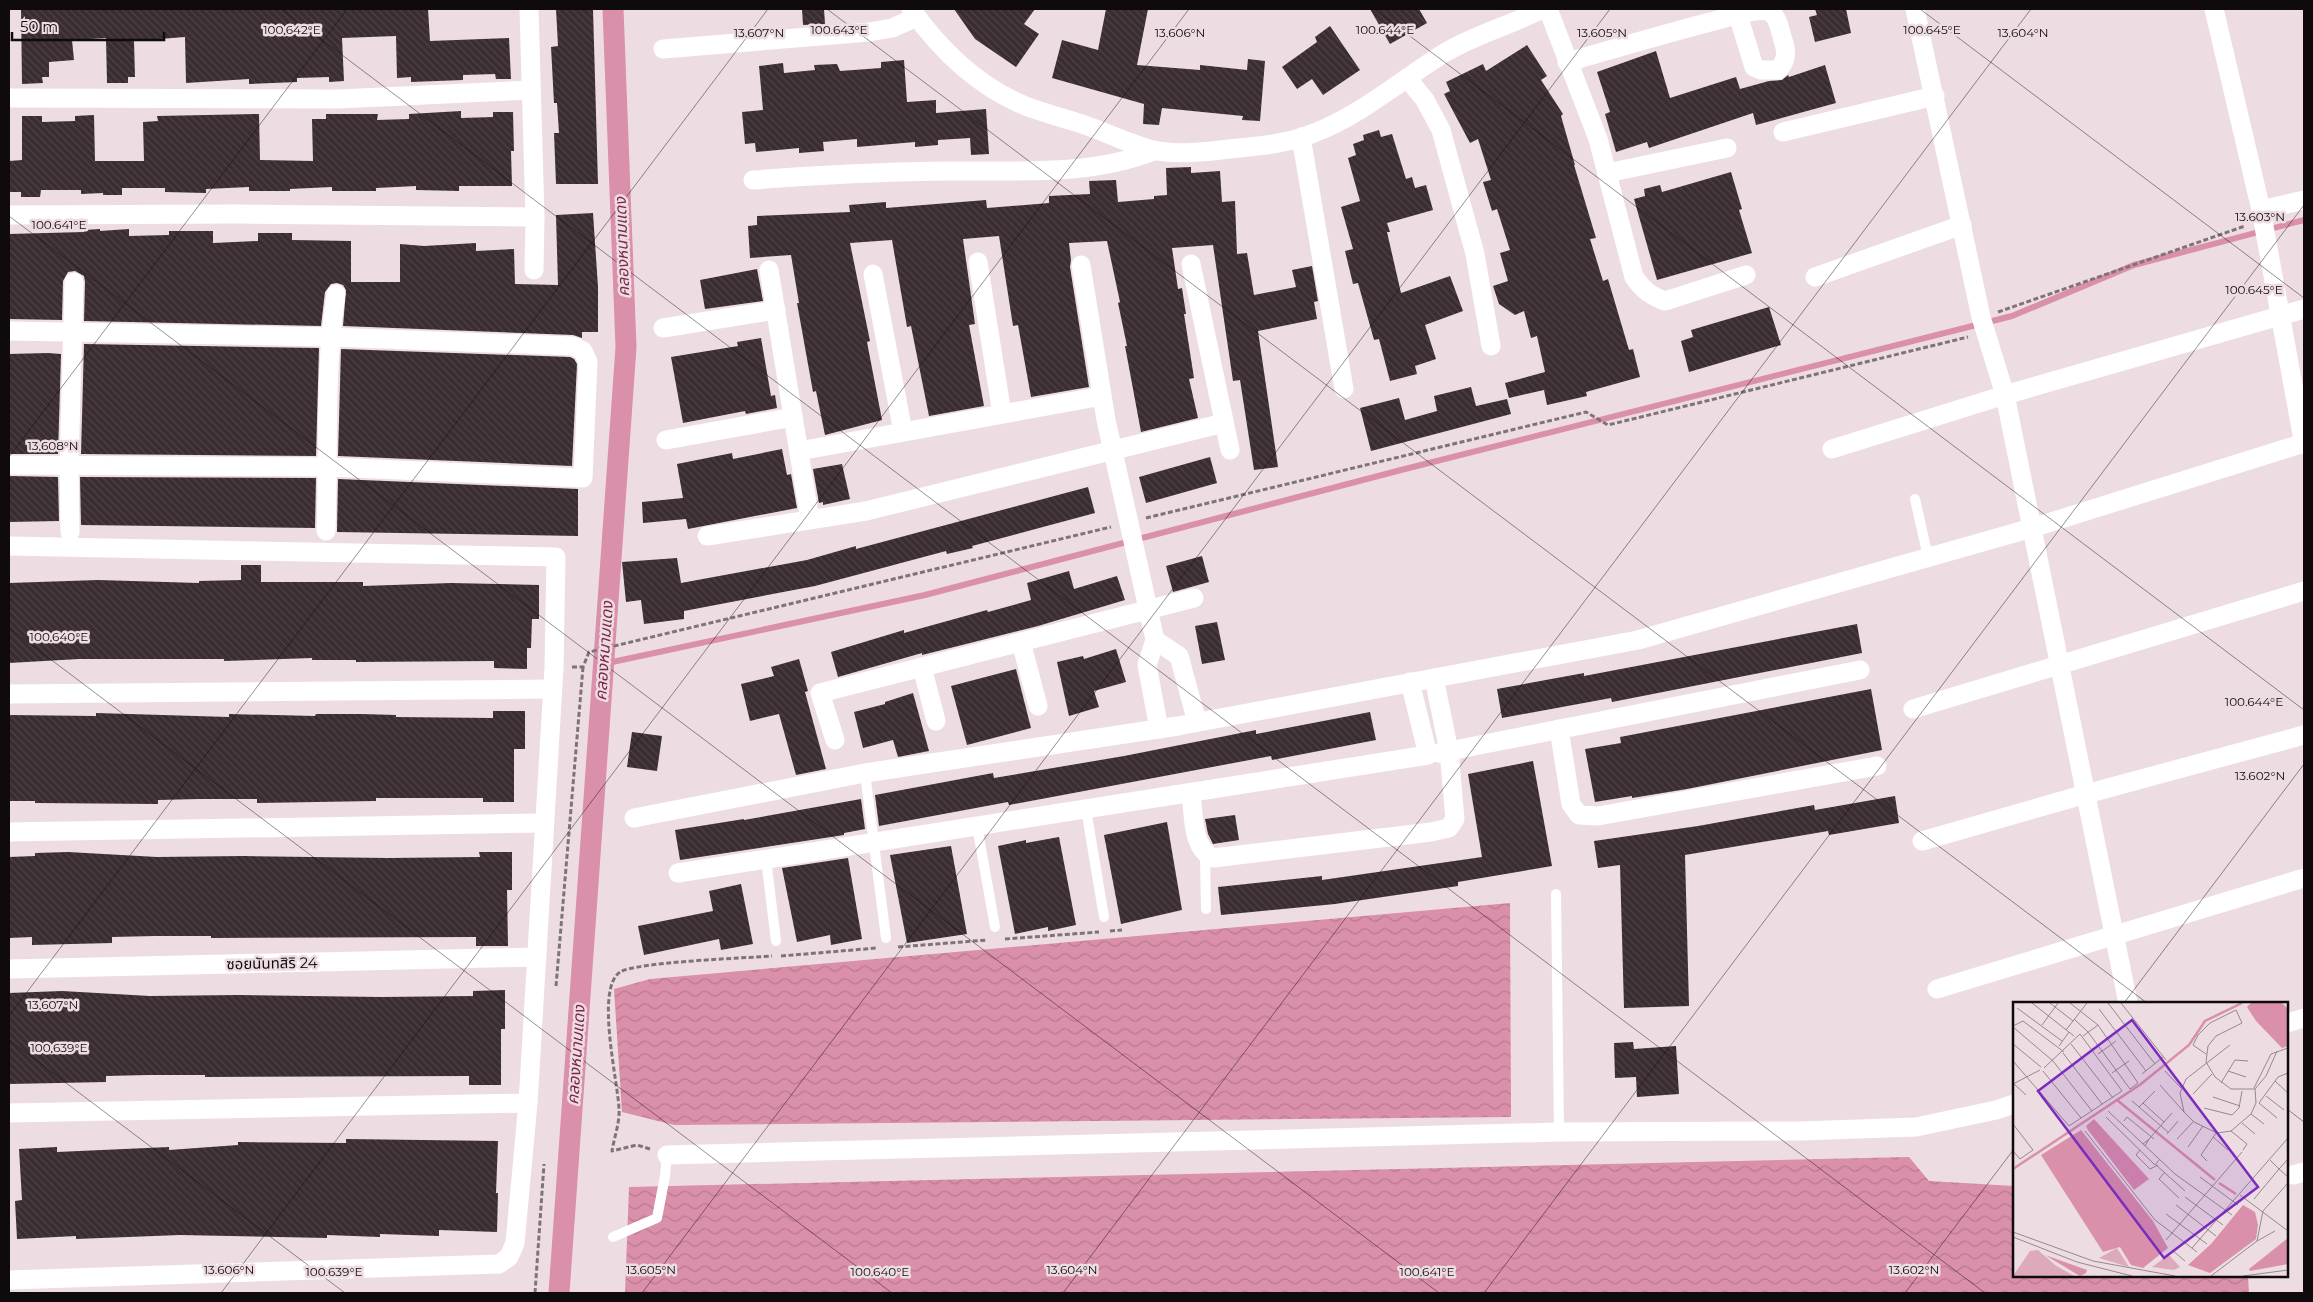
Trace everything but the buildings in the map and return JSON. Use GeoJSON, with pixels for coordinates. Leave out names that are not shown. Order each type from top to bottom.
{"type":"FeatureCollection","features":[{"type":"Feature","properties":{"kind":"street"},"geometry":{"type":"LineString","coordinates":[[529,9],[535,217],[534,270]]}},
{"type":"Feature","properties":{"kind":"street"},"geometry":{"type":"LineString","coordinates":[[754,180],[836,174],[1071,170],[1120,162],[1154,151],[1204,152],[1271,144],[1313,134],[1360,111],[1407,78],[1462,44],[1494,28],[1525,18],[1542,9]]}},
{"type":"Feature","properties":{"kind":"street"},"geometry":{"type":"LineString","coordinates":[[1548,9],[1598,139],[1634,277],[1642,289],[1652,296],[1665,301],[1746,275]]}},
{"type":"Feature","properties":{"kind":"street"},"geometry":{"type":"LineString","coordinates":[[1915,9],[1984,325],[2005,396],[2128,1002]]}},
{"type":"Feature","properties":{"kind":"street"},"geometry":{"type":"LineString","coordinates":[[634,818],[866,773],[1159,729],[1638,640],[2032,528],[2304,444],[2263,224],[2214,9]]}},
{"type":"Feature","properties":{"kind":"street"},"geometry":{"type":"LineString","coordinates":[[664,49],[868,32],[892,28],[914,13],[927,32],[955,60],[984,84],[1028,107],[1093,128],[1154,151]]}},
{"type":"Feature","properties":{"kind":"street"},"geometry":{"type":"LineString","coordinates":[[1567,62],[1738,15]]}},
{"type":"Feature","properties":{"kind":"street"},"geometry":{"type":"LineString","coordinates":[[1407,78],[1426,100],[1441,130],[1475,254],[1491,346]]}},
{"type":"Feature","properties":{"kind":"street"},"geometry":{"type":"LineString","coordinates":[[9,98],[339,99],[532,90]]}},
{"type":"Feature","properties":{"kind":"street"},"geometry":{"type":"LineString","coordinates":[[1783,132],[1935,96]]}},
{"type":"Feature","properties":{"kind":"street"},"geometry":{"type":"LineString","coordinates":[[1301,137],[1344,388]]}},
{"type":"Feature","properties":{"kind":"street"},"geometry":{"type":"LineString","coordinates":[[1606,173],[1727,148]]}},
{"type":"Feature","properties":{"kind":"street"},"geometry":{"type":"LineString","coordinates":[[2263,224],[2304,200]]}},
{"type":"Feature","properties":{"kind":"street"},"geometry":{"type":"LineString","coordinates":[[9,215],[239,214],[535,217]]}},
{"type":"Feature","properties":{"kind":"street"},"geometry":{"type":"LineString","coordinates":[[1815,277],[1962,225]]}},
{"type":"Feature","properties":{"kind":"street"},"geometry":{"type":"LineString","coordinates":[[978,262],[1002,414]]}},
{"type":"Feature","properties":{"kind":"street"},"geometry":{"type":"LineString","coordinates":[[1191,264],[1230,450]]}},
{"type":"Feature","properties":{"kind":"street"},"geometry":{"type":"LineString","coordinates":[[1081,266],[1112,451],[1155,640],[1147,665],[1159,729]]}},
{"type":"Feature","properties":{"kind":"street"},"geometry":{"type":"LineString","coordinates":[[769,270],[810,520]]}},
{"type":"Feature","properties":{"kind":"street"},"geometry":{"type":"LineString","coordinates":[[873,274],[903,432]]}},
{"type":"Feature","properties":{"kind":"street"},"geometry":{"type":"LineString","coordinates":[[70,532],[69,466],[74,282]]}},
{"type":"Feature","properties":{"kind":"street"},"geometry":{"type":"LineString","coordinates":[[326,532],[329,467],[330,337],[336,294]]}},
{"type":"Feature","properties":{"kind":"street"},"geometry":{"type":"LineString","coordinates":[[1832,450],[2005,396],[2304,309]]}},
{"type":"Feature","properties":{"kind":"street"},"geometry":{"type":"LineString","coordinates":[[663,328],[776,310]]}},
{"type":"Feature","properties":{"kind":"street"},"geometry":{"type":"LineString","coordinates":[[9,331],[330,337],[573,346],[583,351],[588,362],[583,478],[329,467],[9,466]]}},
{"type":"Feature","properties":{"kind":"street"},"geometry":{"type":"LineString","coordinates":[[799,451],[1102,396]]}},
{"type":"Feature","properties":{"kind":"street"},"geometry":{"type":"LineString","coordinates":[[666,440],[793,417]]}},
{"type":"Feature","properties":{"kind":"street"},"geometry":{"type":"LineString","coordinates":[[707,536],[866,511],[1224,423]]}},
{"type":"Feature","properties":{"kind":"street"},"geometry":{"type":"LineString","coordinates":[[9,546],[556,557],[554,668],[528,1103],[515,1242],[509,1257],[499,1264],[9,1280]]}},
{"type":"Feature","properties":{"kind":"street"},"geometry":{"type":"LineString","coordinates":[[1913,709],[2304,592]]}},
{"type":"Feature","properties":{"kind":"street"},"geometry":{"type":"LineString","coordinates":[[835,740],[820,693],[1194,598]]}},
{"type":"Feature","properties":{"kind":"street"},"geometry":{"type":"LineString","coordinates":[[1155,640],[1179,656],[1197,722]]}},
{"type":"Feature","properties":{"kind":"street"},"geometry":{"type":"LineString","coordinates":[[1021,642],[1038,706]]}},
{"type":"Feature","properties":{"kind":"street"},"geometry":{"type":"LineString","coordinates":[[922,667],[936,720]]}},
{"type":"Feature","properties":{"kind":"street"},"geometry":{"type":"LineString","coordinates":[[678,873],[1428,755],[1860,670]]}},
{"type":"Feature","properties":{"kind":"street"},"geometry":{"type":"LineString","coordinates":[[1191,793],[1196,832],[1200,846],[1205,854],[1213,858],[1431,832],[1449,828],[1455,819],[1449,751],[1434,678]]}},
{"type":"Feature","properties":{"kind":"street"},"geometry":{"type":"LineString","coordinates":[[1410,682],[1428,755]]}},
{"type":"Feature","properties":{"kind":"street"},"geometry":{"type":"LineString","coordinates":[[9,694],[552,689]]}},
{"type":"Feature","properties":{"kind":"street"},"geometry":{"type":"LineString","coordinates":[[1559,729],[1571,804],[1579,815],[1598,816],[1877,766]]}},
{"type":"Feature","properties":{"kind":"street"},"geometry":{"type":"LineString","coordinates":[[1922,841],[2304,735]]}},
{"type":"Feature","properties":{"kind":"street"},"geometry":{"type":"LineString","coordinates":[[9,832],[544,823]]}},
{"type":"Feature","properties":{"kind":"street"},"geometry":{"type":"LineString","coordinates":[[1937,989],[2304,878]]}},
{"type":"Feature","properties":{"kind":"street","name":"ซอยนันทสิริ 24"},"geometry":{"type":"LineString","coordinates":[[9,970],[536,957]]}},
{"type":"Feature","properties":{"kind":"street"},"geometry":{"type":"LineString","coordinates":[[2288,1023],[2304,1018]]}},
{"type":"Feature","properties":{"kind":"street"},"geometry":{"type":"LineString","coordinates":[[9,1114],[528,1103]]}},
{"type":"Feature","properties":{"kind":"street"},"geometry":{"type":"LineString","coordinates":[[667,1155],[1558,1132],[1801,1131],[1916,1127],[1996,1110],[2013,1104]]}},
{"type":"Feature","properties":{"kind":"lane"},"geometry":{"type":"LineString","coordinates":[[1915,499],[1928,557]]}},
{"type":"Feature","properties":{"kind":"lane"},"geometry":{"type":"LineString","coordinates":[[866,773],[885,943]]}},
{"type":"Feature","properties":{"kind":"lane"},"geometry":{"type":"LineString","coordinates":[[1086,809],[1104,917]]}},
{"type":"Feature","properties":{"kind":"lane"},"geometry":{"type":"LineString","coordinates":[[977,826],[995,927]]}},
{"type":"Feature","properties":{"kind":"lane"},"geometry":{"type":"LineString","coordinates":[[1205,854],[1206,909]]}},
{"type":"Feature","properties":{"kind":"lane"},"geometry":{"type":"LineString","coordinates":[[766,860],[776,941]]}},
{"type":"Feature","properties":{"kind":"lane"},"geometry":{"type":"LineString","coordinates":[[1556,894],[1558,1132]]}},
{"type":"Feature","properties":{"kind":"lane"},"geometry":{"type":"LineString","coordinates":[[613,1237],[657,1218],[667,1155]]}},
{"type":"Feature","properties":{"kind":"path"},"geometry":{"type":"LineString","coordinates":[[589,652],[1127,519],[1576,414],[1586,412],[1608,425],[1984,325],[2263,224]]}},
{"type":"Feature","properties":{"kind":"path"},"geometry":{"type":"LineString","coordinates":[[556,993],[583,667]]}},
{"type":"Feature","properties":{"kind":"path"},"geometry":{"type":"LineString","coordinates":[[1003,939],[1122,930]]}},
{"type":"Feature","properties":{"kind":"path"},"geometry":{"type":"LineString","coordinates":[[893,947],[993,940]]}},
{"type":"Feature","properties":{"kind":"path"},"geometry":{"type":"LineString","coordinates":[[667,1155],[637,1145],[612,1151],[620,1111],[608,1015],[610,983],[620,972],[644,966],[885,943]]}},
{"type":"Feature","properties":{"kind":"path"},"geometry":{"type":"LineString","coordinates":[[535,1293],[544,1161]]}},
{"type":"Feature","properties":{"kind":"water"},"geometry":{"type":"Polygon","coordinates":[[[1510,903],[1511,1117],[674,1125],[622,1112],[614,989],[650,979],[1510,903]]]}},
{"type":"Feature","properties":{"kind":"water"},"geometry":{"type":"Polygon","coordinates":[[[1909,1157],[1929,1181],[2013,1186],[2013,1277],[2248,1277],[2249,1293],[625,1293],[629,1187],[1909,1157]]]}},
{"type":"Feature","properties":{"kind":"waterway","name":"คลองหนามแดง"},"geometry":{"type":"LineString","coordinates":[[559,1293],[626,347],[613,9]]}},
{"type":"Feature","properties":{"kind":"waterway"},"geometry":{"type":"LineString","coordinates":[[603,664],[925,595],[1401,470],[2012,316],[2134,265],[2304,220]]}}]}
